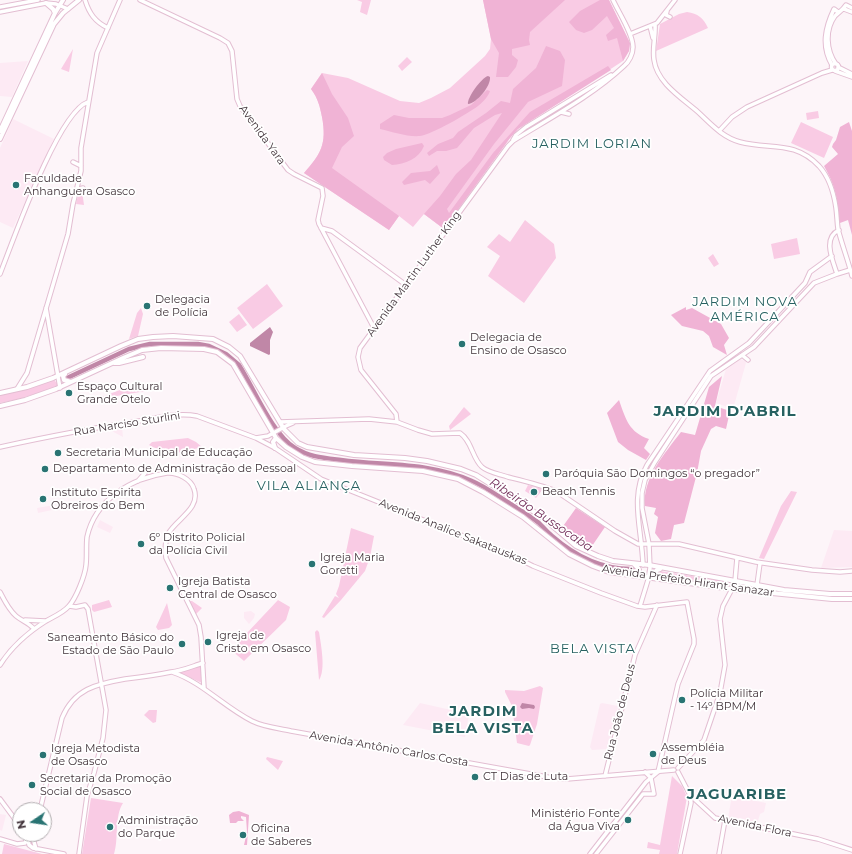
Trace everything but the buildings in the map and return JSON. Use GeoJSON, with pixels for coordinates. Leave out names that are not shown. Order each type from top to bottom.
{"type":"FeatureCollection","features":[{"type":"Feature","properties":{"kind":"main road"},"geometry":{"type":"LineString","coordinates":[[0,7],[38,0]]}},
{"type":"Feature","properties":{"kind":"main road"},"geometry":{"type":"LineString","coordinates":[[0,130],[55,13],[63,0]]}},
{"type":"Feature","properties":{"kind":"main road"},"geometry":{"type":"LineString","coordinates":[[0,139],[54,24],[79,0]]}},
{"type":"Feature","properties":{"kind":"main road"},"geometry":{"type":"LineString","coordinates":[[85,0],[90,14],[99,23],[108,28]]}},
{"type":"Feature","properties":{"kind":"main road"},"geometry":{"type":"LineString","coordinates":[[17,390],[26,372],[68,234],[81,166],[81,148],[97,53],[120,0]]}},
{"type":"Feature","properties":{"kind":"main road","name":"Avenida Yara"},"geometry":{"type":"LineString","coordinates":[[140,0],[203,29],[228,44],[232,51],[237,99],[240,106],[288,170],[296,176],[320,186],[323,192],[318,220],[321,228]]}},
{"type":"Feature","properties":{"kind":"main road","name":"Avenida Martin Luther King"},"geometry":{"type":"LineString","coordinates":[[565,104],[570,105],[592,92],[625,66],[632,52],[633,46],[630,34],[613,0]]}},
{"type":"Feature","properties":{"kind":"main road"},"geometry":{"type":"LineString","coordinates":[[630,34],[656,23],[675,0]]}},
{"type":"Feature","properties":{"kind":"main road"},"geometry":{"type":"LineString","coordinates":[[28,2],[29,6]]}},
{"type":"Feature","properties":{"kind":"main road"},"geometry":{"type":"LineString","coordinates":[[46,4],[51,7],[55,13]]}},
{"type":"Feature","properties":{"kind":"main road"},"geometry":{"type":"LineString","coordinates":[[0,12],[46,4],[60,5],[68,9]]}},
{"type":"Feature","properties":{"kind":"main road"},"geometry":{"type":"LineString","coordinates":[[833,16],[845,7],[852,8]]}},
{"type":"Feature","properties":{"kind":"main road"},"geometry":{"type":"LineString","coordinates":[[845,7],[852,12]]}},
{"type":"Feature","properties":{"kind":"main road"},"geometry":{"type":"LineString","coordinates":[[834,67],[828,42],[834,9],[838,12]]}},
{"type":"Feature","properties":{"kind":"main road"},"geometry":{"type":"LineString","coordinates":[[667,10],[666,15],[670,17]]}},
{"type":"Feature","properties":{"kind":"main road"},"geometry":{"type":"LineString","coordinates":[[656,23],[654,61],[665,82],[685,102],[725,136],[741,142],[786,147],[800,152],[814,161],[824,173],[836,209],[839,230],[852,276]]}},
{"type":"Feature","properties":{"kind":"main road"},"geometry":{"type":"LineString","coordinates":[[650,26],[654,41]]}},
{"type":"Feature","properties":{"kind":"main road"},"geometry":{"type":"LineString","coordinates":[[719,131],[732,117],[747,107],[834,67],[852,75]]}},
{"type":"Feature","properties":{"kind":"main road","name":"Avenida Martin Luther King"},"geometry":{"type":"LineString","coordinates":[[513,141],[516,135],[524,128],[618,71]]}},
{"type":"Feature","properties":{"kind":"main road"},"geometry":{"type":"LineString","coordinates":[[0,274],[24,213],[57,138],[76,112],[88,102]]}},
{"type":"Feature","properties":{"kind":"main road","name":"Avenida Martin Luther King"},"geometry":{"type":"LineString","coordinates":[[397,422],[396,414],[363,373],[359,364],[358,354],[360,348],[508,146],[528,131],[558,113],[565,104]]}},
{"type":"Feature","properties":{"kind":"main road"},"geometry":{"type":"LineString","coordinates":[[558,113],[563,112],[569,114]]}},
{"type":"Feature","properties":{"kind":"main road"},"geometry":{"type":"LineString","coordinates":[[524,128],[524,132],[528,131]]}},
{"type":"Feature","properties":{"kind":"main road"},"geometry":{"type":"LineString","coordinates":[[73,162],[81,166]]}},
{"type":"Feature","properties":{"kind":"main road"},"geometry":{"type":"LineString","coordinates":[[76,190],[83,188]]}},
{"type":"Feature","properties":{"kind":"main road"},"geometry":{"type":"LineString","coordinates":[[321,228],[332,231],[406,285]]}},
{"type":"Feature","properties":{"kind":"main road"},"geometry":{"type":"LineString","coordinates":[[321,228],[374,328]]}},
{"type":"Feature","properties":{"kind":"main road"},"geometry":{"type":"LineString","coordinates":[[837,274],[829,243],[835,232],[839,230]]}},
{"type":"Feature","properties":{"kind":"main road"},"geometry":{"type":"LineString","coordinates":[[643,564],[637,498],[642,474],[707,375],[714,367],[749,343],[805,283],[812,270],[832,256]]}},
{"type":"Feature","properties":{"kind":"main road"},"geometry":{"type":"LineString","coordinates":[[640,606],[649,575],[649,544],[641,496],[645,480],[650,471],[711,376],[751,349],[814,283],[850,270]]}},
{"type":"Feature","properties":{"kind":"main road"},"geometry":{"type":"LineString","coordinates":[[807,278],[814,283]]}},
{"type":"Feature","properties":{"kind":"main road"},"geometry":{"type":"LineString","coordinates":[[46,307],[60,388]]}},
{"type":"Feature","properties":{"kind":"main road"},"geometry":{"type":"LineString","coordinates":[[43,317],[49,322]]}},
{"type":"Feature","properties":{"kind":"main road","name":"Avenida Prefeito Hirant Sanazar"},"geometry":{"type":"LineString","coordinates":[[0,393],[17,390],[58,376],[138,339],[160,336],[185,336],[213,339],[229,347],[240,356],[280,422],[281,428],[293,439],[307,447],[354,455],[423,460],[461,469],[476,475],[524,505],[543,518],[576,546],[616,562],[643,564],[649,567],[800,592],[852,594]]}},
{"type":"Feature","properties":{"kind":"main road"},"geometry":{"type":"LineString","coordinates":[[743,347],[745,350],[743,354]]}},
{"type":"Feature","properties":{"kind":"main road"},"geometry":{"type":"LineString","coordinates":[[0,406],[32,398],[60,388],[142,350],[197,348],[210,350],[222,355],[233,364],[249,388],[274,432],[276,438],[273,442],[275,448]]}},
{"type":"Feature","properties":{"kind":"main road"},"geometry":{"type":"LineString","coordinates":[[743,354],[748,360]]}},
{"type":"Feature","properties":{"kind":"main road"},"geometry":{"type":"LineString","coordinates":[[113,363],[143,356]]}},
{"type":"Feature","properties":{"kind":"main road"},"geometry":{"type":"LineString","coordinates":[[67,372],[63,376],[63,379],[71,382]]}},
{"type":"Feature","properties":{"kind":"main road"},"geometry":{"type":"LineString","coordinates":[[249,388],[256,383]]}},
{"type":"Feature","properties":{"kind":"main road"},"geometry":{"type":"LineString","coordinates":[[390,421],[392,409]]}},
{"type":"Feature","properties":{"kind":"main road","name":"Rua Narciso Sturlini"},"geometry":{"type":"LineString","coordinates":[[0,447],[96,428],[178,415],[197,416],[256,438],[268,436],[281,428],[298,422]]}},
{"type":"Feature","properties":{"kind":"main road"},"geometry":{"type":"LineString","coordinates":[[280,422],[359,418],[397,422],[432,434],[460,433],[467,439],[481,466],[496,473],[556,491],[634,542],[642,544],[679,544],[760,563],[812,570],[840,572],[852,570]]}},
{"type":"Feature","properties":{"kind":"main road"},"geometry":{"type":"LineString","coordinates":[[268,436],[266,441],[268,444]]}},
{"type":"Feature","properties":{"kind":"main road","name":"Avenida Analice Sakatauskas"},"geometry":{"type":"LineString","coordinates":[[256,438],[275,448],[322,479],[601,593],[645,607],[687,602],[694,644],[678,684],[658,772]]}},
{"type":"Feature","properties":{"kind":"main road","name":"Avenida Prefeito Hirant Sanazar"},"geometry":{"type":"LineString","coordinates":[[276,438],[296,453],[316,462],[422,472],[441,475],[462,481],[522,517],[569,554],[609,572],[649,575],[675,581],[740,590],[832,599],[852,599]]}},
{"type":"Feature","properties":{"kind":"main road"},"geometry":{"type":"LineString","coordinates":[[136,482],[146,473]]}},
{"type":"Feature","properties":{"kind":"main road"},"geometry":{"type":"LineString","coordinates":[[0,664],[9,651],[18,642],[34,629],[69,606],[84,574],[87,539],[93,521],[109,498],[136,482],[162,474],[175,473],[182,476],[193,486],[195,495],[192,507],[169,534],[165,551],[169,566],[198,620],[202,637],[204,688]]}},
{"type":"Feature","properties":{"kind":"main road"},"geometry":{"type":"LineString","coordinates":[[641,538],[645,538],[647,536]]}},
{"type":"Feature","properties":{"kind":"main road"},"geometry":{"type":"LineString","coordinates":[[677,770],[698,748],[705,738],[722,686],[725,665],[720,619],[723,606],[735,581],[737,558]]}},
{"type":"Feature","properties":{"kind":"main road"},"geometry":{"type":"LineString","coordinates":[[628,574],[639,570],[636,566],[630,563]]}},
{"type":"Feature","properties":{"kind":"main road"},"geometry":{"type":"LineString","coordinates":[[740,590],[754,589],[757,585],[760,563]]}},
{"type":"Feature","properties":{"kind":"main road"},"geometry":{"type":"LineString","coordinates":[[675,581],[672,578],[656,575],[655,572],[659,569],[676,572],[680,571]]}},
{"type":"Feature","properties":{"kind":"main road"},"geometry":{"type":"LineString","coordinates":[[0,592],[11,611],[34,629]]}},
{"type":"Feature","properties":{"kind":"main road"},"geometry":{"type":"LineString","coordinates":[[69,606],[76,607],[85,605],[88,609],[106,710],[104,731],[87,796],[79,854]]}},
{"type":"Feature","properties":{"kind":"main road","name":"Rua João de Deus"},"geometry":{"type":"LineString","coordinates":[[605,776],[634,654],[657,605]]}},
{"type":"Feature","properties":{"kind":"main road"},"geometry":{"type":"LineString","coordinates":[[645,607],[650,609],[652,615]]}},
{"type":"Feature","properties":{"kind":"main road"},"geometry":{"type":"LineString","coordinates":[[22,620],[47,621]]}},
{"type":"Feature","properties":{"kind":"main road"},"geometry":{"type":"LineString","coordinates":[[42,802],[58,732],[65,711],[68,705],[80,693],[102,684],[159,673],[172,672],[203,663]]}},
{"type":"Feature","properties":{"kind":"main road","name":"Avenida Antônio Carlos Costa"},"geometry":{"type":"LineString","coordinates":[[172,672],[183,676],[204,688],[253,721],[291,731],[553,778],[605,776],[677,770]]}},
{"type":"Feature","properties":{"kind":"main road","name":"Avenida Flora"},"geometry":{"type":"LineString","coordinates":[[677,770],[690,795],[712,816],[818,840],[852,850]]}},
{"type":"Feature","properties":{"kind":"main road"},"geometry":{"type":"LineString","coordinates":[[596,854],[643,794],[654,794],[651,778],[645,772]]}},
{"type":"Feature","properties":{"kind":"main road"},"geometry":{"type":"LineString","coordinates":[[590,854],[651,778],[658,772]]}},
{"type":"Feature","properties":{"kind":"main road"},"geometry":{"type":"LineString","coordinates":[[680,854],[691,803],[690,795]]}},
{"type":"Feature","properties":{"kind":"main road"},"geometry":{"type":"LineString","coordinates":[[0,799],[12,815]]}},
{"type":"Feature","properties":{"kind":"main road"},"geometry":{"type":"LineString","coordinates":[[691,803],[695,799]]}},
{"type":"Feature","properties":{"kind":"main road"},"geometry":{"type":"LineString","coordinates":[[618,819],[619,822],[621,822]]}},
{"type":"Feature","properties":{"kind":"main road"},"geometry":{"type":"LineString","coordinates":[[719,854],[725,820]]}},
{"type":"Feature","properties":{"kind":"main road"},"geometry":{"type":"LineString","coordinates":[[0,839],[20,844],[25,842]]}},
{"type":"Feature","properties":{"kind":"main road"},"geometry":{"type":"LineString","coordinates":[[29,842],[31,846],[36,849],[64,854]]}},
{"type":"Feature","properties":{"kind":"main road"},"geometry":{"type":"LineString","coordinates":[[34,842],[36,849]]}},
{"type":"Feature","properties":{"kind":"shaded area"},"geometry":{"type":"Polygon","coordinates":[[[357,0],[371,0],[367,15],[360,12],[362,2],[357,0]]]}},
{"type":"Feature","properties":{"kind":"shaded area"},"geometry":{"type":"Polygon","coordinates":[[[483,0],[609,0],[630,43],[629,51],[623,61],[518,129],[444,229],[424,214],[413,227],[399,216],[389,230],[304,173],[315,160],[323,142],[324,134],[320,110],[317,99],[311,89],[322,73],[348,78],[400,101],[419,103],[431,98],[450,88],[485,56],[490,49],[491,39],[483,0]]]}},
{"type":"Feature","properties":{"kind":"shaded area"},"geometry":{"type":"Polygon","coordinates":[[[483,0],[565,0],[530,32],[530,45],[512,49],[512,55],[518,60],[516,67],[508,77],[496,77],[499,53],[491,39],[483,0]]]}},
{"type":"Feature","properties":{"kind":"shaded area"},"geometry":{"type":"Polygon","coordinates":[[[600,0],[609,0],[630,43],[629,51],[623,61],[617,38],[608,41],[606,35],[614,28],[607,16],[592,30],[584,33],[576,30],[569,22],[580,11],[600,0]]]}},
{"type":"Feature","properties":{"kind":"shaded area"},"geometry":{"type":"Polygon","coordinates":[[[687,12],[700,17],[708,28],[656,51],[660,24],[679,14],[687,12]]]}},
{"type":"Feature","properties":{"kind":"shaded area"},"geometry":{"type":"Polygon","coordinates":[[[546,46],[560,51],[565,60],[562,86],[528,102],[494,144],[447,209],[449,213],[493,153],[530,112],[608,66],[611,70],[518,129],[444,229],[424,214],[440,196],[456,174],[471,160],[502,113],[495,115],[474,128],[457,148],[446,151],[437,151],[429,156],[427,153],[438,144],[453,138],[458,132],[501,101],[510,103],[513,89],[536,68],[546,46]]]}},
{"type":"Feature","properties":{"kind":"shaded area"},"geometry":{"type":"Polygon","coordinates":[[[73,49],[69,72],[61,69],[73,49]]]}},
{"type":"Feature","properties":{"kind":"shaded area"},"geometry":{"type":"Polygon","coordinates":[[[407,57],[412,62],[402,71],[398,66],[407,57]]]}},
{"type":"Feature","properties":{"kind":"shaded area"},"geometry":{"type":"Polygon","coordinates":[[[28,61],[12,97],[0,96],[0,63],[28,61]]]}},
{"type":"Feature","properties":{"kind":"shaded area"},"geometry":{"type":"Polygon","coordinates":[[[322,73],[332,94],[348,118],[354,136],[342,147],[332,168],[399,216],[389,230],[304,173],[315,160],[323,142],[324,134],[320,110],[317,99],[311,89],[322,73]]]}},
{"type":"Feature","properties":{"kind":"shaded area"},"geometry":{"type":"Polygon","coordinates":[[[488,76],[490,77],[490,81],[483,94],[472,103],[468,104],[468,101],[475,88],[488,76]]]}},
{"type":"Feature","properties":{"kind":"shaded area"},"geometry":{"type":"Polygon","coordinates":[[[487,90],[490,91],[488,95],[478,106],[433,132],[420,136],[410,136],[380,129],[380,124],[394,115],[409,118],[442,118],[471,105],[487,90]]]}},
{"type":"Feature","properties":{"kind":"shaded area"},"geometry":{"type":"Polygon","coordinates":[[[818,111],[819,118],[807,120],[806,113],[818,111]]]}},
{"type":"Feature","properties":{"kind":"shaded area","name":"Faculdade Anhanguera Osasco"},"geometry":{"type":"Polygon","coordinates":[[[13,119],[54,139],[13,228],[0,222],[0,148],[13,119]]]}},
{"type":"Feature","properties":{"kind":"shaded area"},"geometry":{"type":"Polygon","coordinates":[[[801,122],[833,137],[824,158],[791,143],[801,122]]]}},
{"type":"Feature","properties":{"kind":"shaded area"},"geometry":{"type":"Polygon","coordinates":[[[849,122],[852,131],[852,235],[848,220],[840,223],[838,220],[838,206],[835,192],[831,179],[824,166],[838,154],[832,147],[833,144],[836,140],[840,127],[849,122]]]}},
{"type":"Feature","properties":{"kind":"shaded area"},"geometry":{"type":"Polygon","coordinates":[[[422,143],[424,146],[422,151],[411,160],[392,165],[384,160],[383,157],[387,153],[396,149],[422,143]]]}},
{"type":"Feature","properties":{"kind":"shaded area"},"geometry":{"type":"Polygon","coordinates":[[[437,165],[440,173],[430,184],[425,180],[404,185],[402,182],[411,173],[430,171],[437,165]]]}},
{"type":"Feature","properties":{"kind":"shaded area"},"geometry":{"type":"Polygon","coordinates":[[[79,191],[82,191],[84,205],[76,204],[79,191]]]}},
{"type":"Feature","properties":{"kind":"shaded area"},"geometry":{"type":"Polygon","coordinates":[[[525,220],[554,244],[556,258],[524,303],[488,276],[500,256],[487,247],[499,234],[510,242],[525,220]]]}},
{"type":"Feature","properties":{"kind":"shaded area"},"geometry":{"type":"Polygon","coordinates":[[[797,238],[800,254],[774,259],[771,244],[797,238]]]}},
{"type":"Feature","properties":{"kind":"shaded area"},"geometry":{"type":"Polygon","coordinates":[[[713,254],[719,264],[714,267],[708,258],[713,254]]]}},
{"type":"Feature","properties":{"kind":"shaded area"},"geometry":{"type":"Polygon","coordinates":[[[267,284],[283,306],[253,329],[237,308],[267,284]]]}},
{"type":"Feature","properties":{"kind":"shaded area"},"geometry":{"type":"Polygon","coordinates":[[[686,307],[686,310],[692,308],[721,324],[729,338],[724,345],[727,355],[713,347],[709,336],[703,331],[682,326],[671,315],[686,307]]]}},
{"type":"Feature","properties":{"kind":"shaded area"},"geometry":{"type":"Polygon","coordinates":[[[141,308],[143,314],[138,336],[129,339],[137,313],[141,308]]]}},
{"type":"Feature","properties":{"kind":"shaded area"},"geometry":{"type":"Polygon","coordinates":[[[239,314],[247,325],[237,332],[229,322],[239,314]]]}},
{"type":"Feature","properties":{"kind":"shaded area"},"geometry":{"type":"Polygon","coordinates":[[[270,327],[273,332],[270,340],[269,355],[250,346],[250,343],[270,327]]]}},
{"type":"Feature","properties":{"kind":"shaded area"},"geometry":{"type":"Polygon","coordinates":[[[741,359],[746,363],[733,409],[716,403],[726,369],[741,359]]]}},
{"type":"Feature","properties":{"kind":"shaded area"},"geometry":{"type":"Polygon","coordinates":[[[722,376],[715,406],[730,411],[726,429],[716,426],[711,429],[701,451],[684,523],[674,525],[671,539],[661,541],[655,533],[658,517],[654,514],[656,508],[645,506],[647,486],[656,467],[681,432],[695,435],[709,387],[722,376]]]}},
{"type":"Feature","properties":{"kind":"shaded area"},"geometry":{"type":"Polygon","coordinates":[[[54,380],[58,384],[56,387],[19,399],[0,403],[0,395],[27,389],[54,380]]]}},
{"type":"Feature","properties":{"kind":"shaded area"},"geometry":{"type":"Polygon","coordinates":[[[145,383],[146,391],[99,399],[133,385],[145,383]]]}},
{"type":"Feature","properties":{"kind":"shaded area"},"geometry":{"type":"Polygon","coordinates":[[[619,400],[629,424],[637,433],[649,439],[644,448],[650,454],[646,460],[628,450],[618,442],[607,413],[619,400]]]}},
{"type":"Feature","properties":{"kind":"shaded area"},"geometry":{"type":"Polygon","coordinates":[[[464,407],[471,414],[450,430],[449,426],[464,407]]]}},
{"type":"Feature","properties":{"kind":"shaded area"},"geometry":{"type":"Polygon","coordinates":[[[122,427],[123,437],[108,429],[122,427]]]}},
{"type":"Feature","properties":{"kind":"shaded area"},"geometry":{"type":"Polygon","coordinates":[[[188,438],[202,447],[175,453],[157,449],[149,445],[152,442],[188,438]]]}},
{"type":"Feature","properties":{"kind":"shaded area","name":"Beach Tennis"},"geometry":{"type":"Polygon","coordinates":[[[528,485],[543,489],[536,498],[525,491],[528,485]]]}},
{"type":"Feature","properties":{"kind":"shaded area"},"geometry":{"type":"Polygon","coordinates":[[[791,491],[797,492],[764,559],[759,558],[781,506],[791,491]]]}},
{"type":"Feature","properties":{"kind":"shaded area"},"geometry":{"type":"Polygon","coordinates":[[[54,505],[52,510],[38,513],[37,508],[54,505]]]}},
{"type":"Feature","properties":{"kind":"shaded area"},"geometry":{"type":"Polygon","coordinates":[[[576,508],[605,527],[590,549],[578,543],[561,529],[576,508]]]}},
{"type":"Feature","properties":{"kind":"shaded area"},"geometry":{"type":"Polygon","coordinates":[[[100,520],[113,527],[110,533],[97,527],[100,520]]]}},
{"type":"Feature","properties":{"kind":"shaded area"},"geometry":{"type":"Polygon","coordinates":[[[351,528],[374,536],[370,557],[365,571],[324,618],[322,617],[335,596],[339,598],[336,594],[351,528]]]}},
{"type":"Feature","properties":{"kind":"shaded area"},"geometry":{"type":"Polygon","coordinates":[[[834,530],[852,531],[852,567],[821,568],[834,530]]]}},
{"type":"Feature","properties":{"kind":"shaded area"},"geometry":{"type":"Polygon","coordinates":[[[660,571],[729,582],[728,586],[660,574],[660,571]]]}},
{"type":"Feature","properties":{"kind":"shaded area"},"geometry":{"type":"Polygon","coordinates":[[[109,600],[112,607],[94,612],[92,610],[92,605],[109,600]]]}},
{"type":"Feature","properties":{"kind":"shaded area"},"geometry":{"type":"Polygon","coordinates":[[[278,600],[290,607],[286,620],[244,661],[231,650],[278,600]]]}},
{"type":"Feature","properties":{"kind":"shaded area"},"geometry":{"type":"Polygon","coordinates":[[[189,601],[192,601],[202,608],[196,614],[189,601]]]}},
{"type":"Feature","properties":{"kind":"shaded area"},"geometry":{"type":"Polygon","coordinates":[[[167,603],[172,625],[169,628],[158,630],[156,627],[167,603]]]}},
{"type":"Feature","properties":{"kind":"shaded area"},"geometry":{"type":"Polygon","coordinates":[[[251,611],[255,614],[254,618],[249,624],[244,618],[244,612],[251,611]]]}},
{"type":"Feature","properties":{"kind":"shaded area"},"geometry":{"type":"Polygon","coordinates":[[[317,630],[319,632],[323,664],[319,680],[315,632],[317,630]]]}},
{"type":"Feature","properties":{"kind":"shaded area"},"geometry":{"type":"Polygon","coordinates":[[[202,665],[202,683],[178,672],[202,665]]]}},
{"type":"Feature","properties":{"kind":"shaded area"},"geometry":{"type":"Polygon","coordinates":[[[540,686],[543,688],[537,724],[530,745],[517,743],[512,706],[505,690],[524,691],[540,686]]]}},
{"type":"Feature","properties":{"kind":"shaded area"},"geometry":{"type":"Polygon","coordinates":[[[420,703],[469,714],[465,737],[403,725],[420,703]]]}},
{"type":"Feature","properties":{"kind":"shaded area"},"geometry":{"type":"Polygon","coordinates":[[[522,703],[534,705],[535,707],[534,709],[522,709],[520,707],[522,703]]]}},
{"type":"Feature","properties":{"kind":"shaded area"},"geometry":{"type":"Polygon","coordinates":[[[602,703],[618,706],[608,749],[592,750],[590,747],[600,704],[602,703]]]}},
{"type":"Feature","properties":{"kind":"shaded area"},"geometry":{"type":"Polygon","coordinates":[[[149,710],[157,710],[156,722],[153,723],[144,715],[149,710]]]}},
{"type":"Feature","properties":{"kind":"shaded area"},"geometry":{"type":"Polygon","coordinates":[[[267,757],[283,761],[278,770],[266,759],[267,757]]]}},
{"type":"Feature","properties":{"kind":"shaded area"},"geometry":{"type":"Polygon","coordinates":[[[672,776],[682,786],[687,797],[677,854],[659,854],[660,850],[647,848],[648,842],[660,845],[672,776]]]}},
{"type":"Feature","properties":{"kind":"shaded area"},"geometry":{"type":"Polygon","coordinates":[[[732,796],[766,803],[764,812],[760,814],[757,824],[728,818],[732,796]]]}},
{"type":"Feature","properties":{"kind":"shaded area"},"geometry":{"type":"Polygon","coordinates":[[[91,798],[123,803],[118,815],[114,854],[82,854],[91,798]]]}},
{"type":"Feature","properties":{"kind":"shaded area"},"geometry":{"type":"Polygon","coordinates":[[[239,811],[249,815],[247,845],[244,845],[247,832],[246,817],[241,816],[244,821],[230,823],[229,815],[233,812],[239,811]]]}},
{"type":"Feature","properties":{"kind":"shaded area"},"geometry":{"type":"Polygon","coordinates":[[[0,814],[6,815],[2,831],[0,830],[0,814]]]}},
{"type":"Feature","properties":{"kind":"shaded area"},"geometry":{"type":"Polygon","coordinates":[[[4,844],[42,854],[2,854],[4,844]]]}},
{"type":"Feature","properties":{"kind":"waterway","name":"Ribeirão Bussocaba"},"geometry":{"type":"LineString","coordinates":[[67,378],[129,349],[150,344],[198,344],[209,346],[226,354],[239,365],[271,422],[287,441],[300,451],[323,458],[424,468],[456,475],[481,485],[527,514],[539,523],[548,533],[580,556],[600,565],[622,569],[634,569]]}},
{"type":"Feature","properties":{"kind":"place","name":"Faculdade Anhanguera Osasco"},"geometry":{"type":"Point","coordinates":[16,185]}},
{"type":"Feature","properties":{"kind":"place","name":"Delegacia de Polícia"},"geometry":{"type":"Point","coordinates":[147,306]}},
{"type":"Feature","properties":{"kind":"place","name":"Delegacia de Ensino de Osasco"},"geometry":{"type":"Point","coordinates":[462,344]}},
{"type":"Feature","properties":{"kind":"place","name":"Espaço Cultural Grande Otelo"},"geometry":{"type":"Point","coordinates":[69,393]}},
{"type":"Feature","properties":{"kind":"place","name":"Secretaria Municipal de Educação"},"geometry":{"type":"Point","coordinates":[58,453]}},
{"type":"Feature","properties":{"kind":"place","name":"Departamento de Administração de Pessoal"},"geometry":{"type":"Point","coordinates":[45,469]}},
{"type":"Feature","properties":{"kind":"place","name":"Paróquia São Domingos “o pregador”"},"geometry":{"type":"Point","coordinates":[546,474]}},
{"type":"Feature","properties":{"kind":"place","name":"Beach Tennis"},"geometry":{"type":"Point","coordinates":[534,492]}},
{"type":"Feature","properties":{"kind":"place","name":"Instituto Espirita Obreiros do Bem"},"geometry":{"type":"Point","coordinates":[43,499]}},
{"type":"Feature","properties":{"kind":"place","name":"6º Distrito Policial da Polícia Civil"},"geometry":{"type":"Point","coordinates":[141,544]}},
{"type":"Feature","properties":{"kind":"place","name":"Igreja Maria Goretti"},"geometry":{"type":"Point","coordinates":[312,564]}},
{"type":"Feature","properties":{"kind":"place","name":"Igreja Batista Central de Osasco"},"geometry":{"type":"Point","coordinates":[170,588]}},
{"type":"Feature","properties":{"kind":"place","name":"Igreja de Cristo em Osasco"},"geometry":{"type":"Point","coordinates":[208,642]}},
{"type":"Feature","properties":{"kind":"place","name":"Saneamento Básico do Estado de São Paulo"},"geometry":{"type":"Point","coordinates":[182,644]}},
{"type":"Feature","properties":{"kind":"place","name":"Polícia Militar - 14º BPM/M"},"geometry":{"type":"Point","coordinates":[682,700]}},
{"type":"Feature","properties":{"kind":"place","name":"Assembléia de Deus"},"geometry":{"type":"Point","coordinates":[653,754]}},
{"type":"Feature","properties":{"kind":"place","name":"Igreja Metodista de Osasco"},"geometry":{"type":"Point","coordinates":[43,755]}},
{"type":"Feature","properties":{"kind":"place","name":"CT Dias de Luta"},"geometry":{"type":"Point","coordinates":[475,777]}},
{"type":"Feature","properties":{"kind":"place","name":"Secretaria da Promoção Social de Osasco"},"geometry":{"type":"Point","coordinates":[32,785]}},
{"type":"Feature","properties":{"kind":"place","name":"Ministério Fonte da Água Viva"},"geometry":{"type":"Point","coordinates":[628,820]}},
{"type":"Feature","properties":{"kind":"place","name":"Administração do Parque"},"geometry":{"type":"Point","coordinates":[110,827]}},
{"type":"Feature","properties":{"kind":"place","name":"Oficina de Saberes"},"geometry":{"type":"Point","coordinates":[243,835]}},
{"type":"Feature","properties":{"kind":"district","name":"JARDIM LORIAN"},"geometry":{"type":"Point","coordinates":[592,144]}},
{"type":"Feature","properties":{"kind":"district","name":"JARDIM NOVA AMÉRICA"},"geometry":{"type":"Point","coordinates":[745,310]}},
{"type":"Feature","properties":{"kind":"district","name":"JARDIM D'ABRIL"},"geometry":{"type":"Point","coordinates":[725,412]}},
{"type":"Feature","properties":{"kind":"district","name":"VILA ALIANÇA"},"geometry":{"type":"Point","coordinates":[309,486]}},
{"type":"Feature","properties":{"kind":"district","name":"BELA VISTA"},"geometry":{"type":"Point","coordinates":[593,649]}},
{"type":"Feature","properties":{"kind":"district","name":"JARDIM BELA VISTA"},"geometry":{"type":"Point","coordinates":[483,720]}},
{"type":"Feature","properties":{"kind":"district","name":"JAGUARIBE"},"geometry":{"type":"Point","coordinates":[737,795]}}]}
